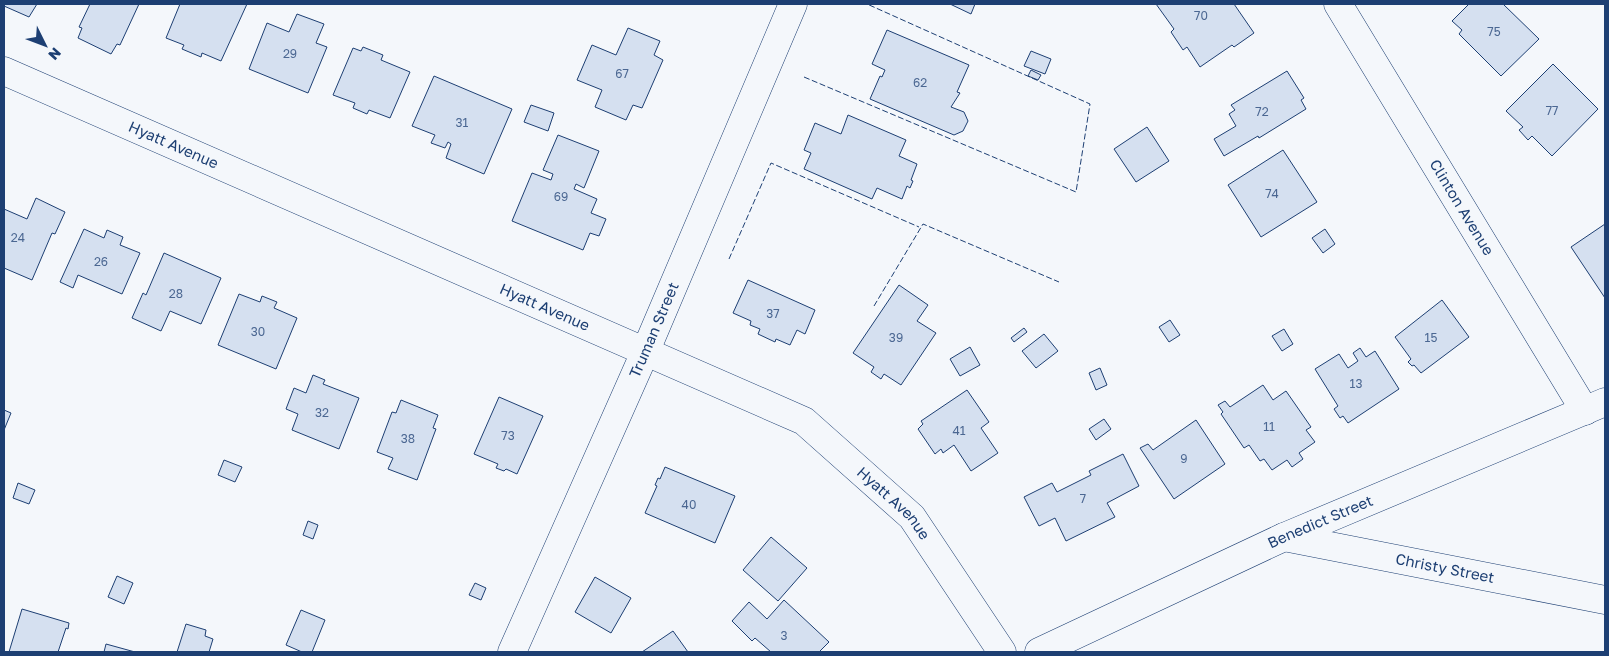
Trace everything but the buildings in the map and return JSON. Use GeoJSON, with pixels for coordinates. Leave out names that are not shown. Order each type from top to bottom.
{"type":"FeatureCollection","features":[{"type":"Feature","properties":{"kind":"street","name":"Truman Street"},"geometry":{"type":"LineString","coordinates":[[512,652],[646,350],[793,4]]}},
{"type":"Feature","properties":{"kind":"street","name":"Clinton Avenue"},"geometry":{"type":"LineString","coordinates":[[1338,4],[1595,406]]}},
{"type":"Feature","properties":{"kind":"street","name":"Hyatt Avenue"},"geometry":{"type":"LineString","coordinates":[[4,71],[646,350],[804,421],[912,517],[1002,652]]}},
{"type":"Feature","properties":{"kind":"street","name":"Benedict Street"},"geometry":{"type":"LineString","coordinates":[[1039,652],[1284,537],[1595,406]]}},
{"type":"Feature","properties":{"kind":"street","name":"Christy Street"},"geometry":{"type":"LineString","coordinates":[[1284,537],[1605,600]]}},
{"type":"Feature","properties":{"kind":"fence"},"geometry":{"type":"LineString","coordinates":[[804,77],[1076,192],[1090,104],[867,4]]}},
{"type":"Feature","properties":{"kind":"fence"},"geometry":{"type":"LineString","coordinates":[[729,259],[771,163],[919,227]]}},
{"type":"Feature","properties":{"kind":"fence"},"geometry":{"type":"LineString","coordinates":[[874,306],[923,224],[1059,282]]}}]}
